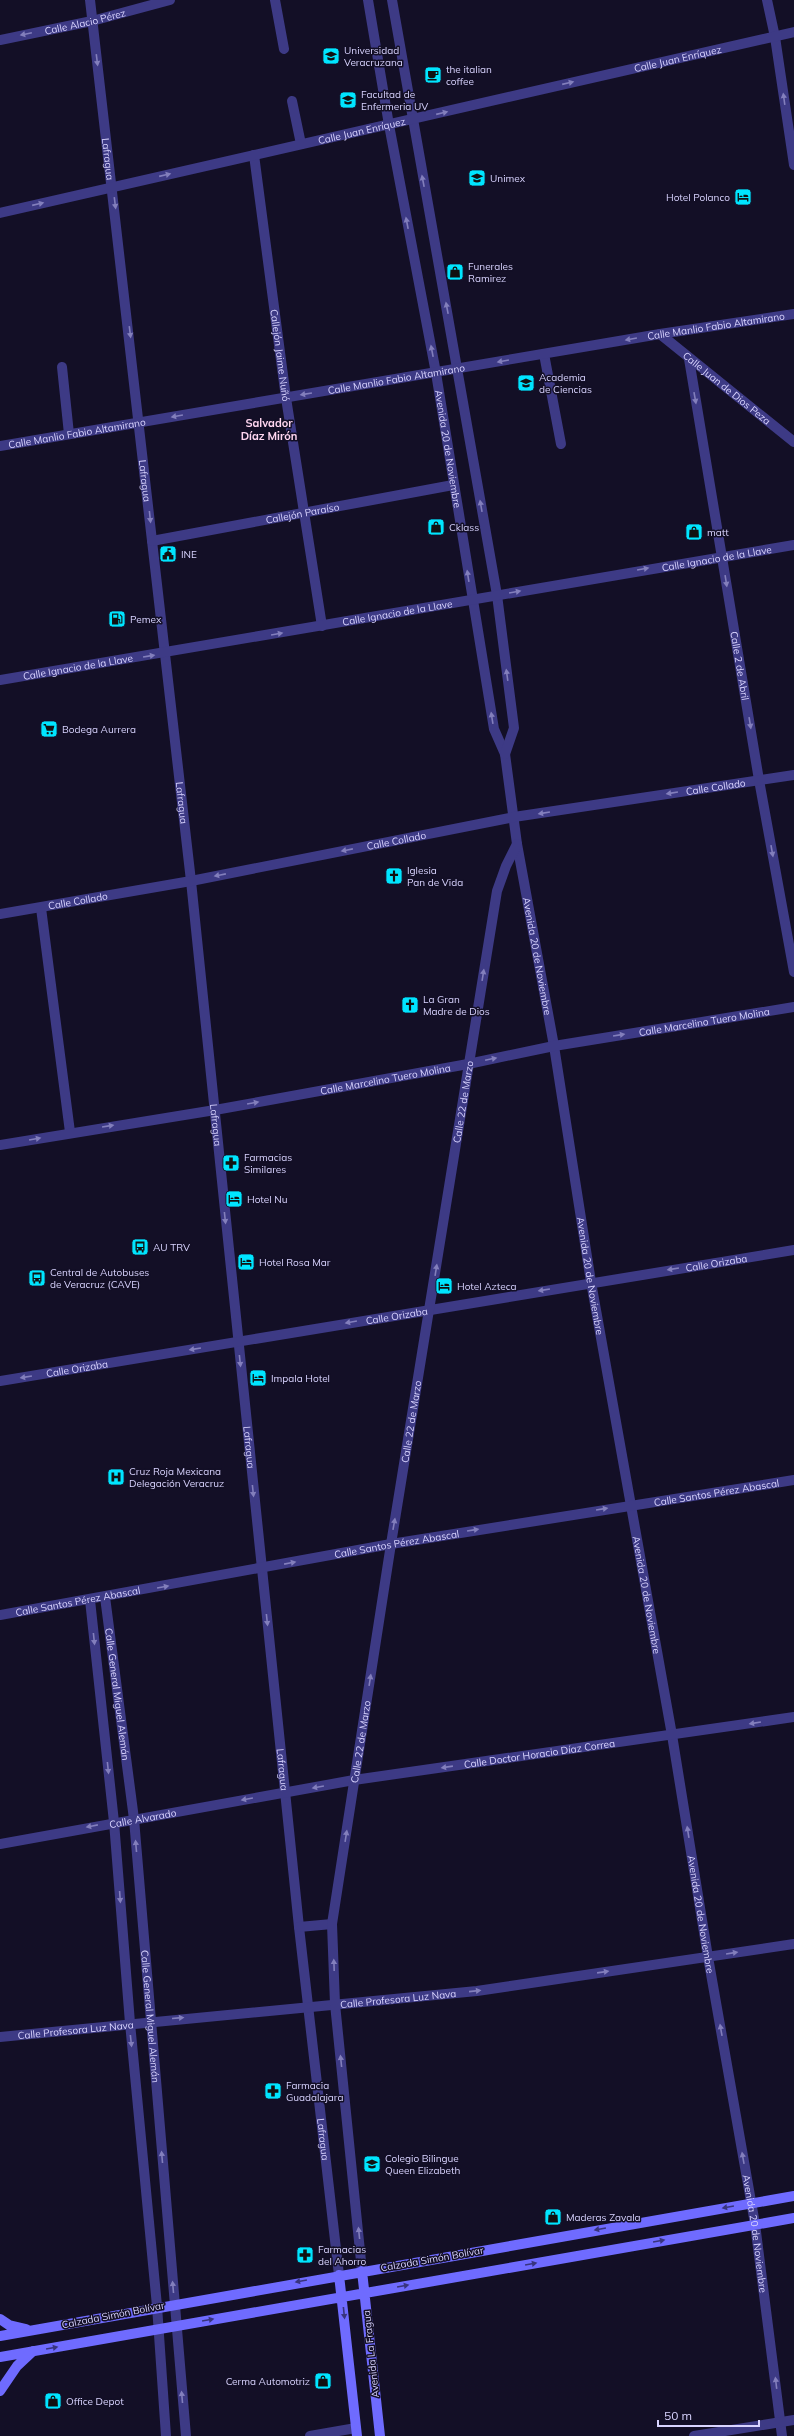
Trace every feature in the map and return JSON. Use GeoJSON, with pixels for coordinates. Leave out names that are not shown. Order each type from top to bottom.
{"type":"FeatureCollection","features":[{"type":"Feature","properties":{"kind":"main road","name":"Calzada Simón Bolívar"},"geometry":{"type":"LineString","coordinates":[[0,2336],[157,2306],[794,2196]]}},
{"type":"Feature","properties":{"kind":"main road","name":"Calzada Simón Bolívar"},"geometry":{"type":"LineString","coordinates":[[0,2357],[158,2328],[794,2218]]}},
{"type":"Feature","properties":{"kind":"main road","name":"Avenida La Fragua"},"geometry":{"type":"LineString","coordinates":[[362,2271],[380,2436]]}},
{"type":"Feature","properties":{"kind":"main road"},"geometry":{"type":"LineString","coordinates":[[339,2274],[356,2432]]}},
{"type":"Feature","properties":{"kind":"main road"},"geometry":{"type":"LineString","coordinates":[[0,2319],[9,2325],[30,2330]]}},
{"type":"Feature","properties":{"kind":"main road"},"geometry":{"type":"LineString","coordinates":[[0,2390],[11,2372],[33,2351]]}},
{"type":"Feature","properties":{"kind":"street","name":"Lafragua"},"geometry":{"type":"LineString","coordinates":[[90,0],[140,422],[152,541],[191,881],[299,1927],[339,2274]]}},
{"type":"Feature","properties":{"kind":"street","name":"Calle Alacio Pérez"},"geometry":{"type":"LineString","coordinates":[[0,40],[92,21],[170,0]]}},
{"type":"Feature","properties":{"kind":"street"},"geometry":{"type":"LineString","coordinates":[[275,0],[284,49]]}},
{"type":"Feature","properties":{"kind":"street","name":"Avenida 20 de Noviembre"},"geometry":{"type":"LineString","coordinates":[[368,0],[388,125],[436,373],[494,729],[505,754],[517,844],[554,1046],[591,1282],[672,1735],[708,1957],[755,2224],[782,2436]]}},
{"type":"Feature","properties":{"kind":"street","name":"Avenida 20 de Noviembre"},"geometry":{"type":"LineString","coordinates":[[392,0],[412,120],[459,369],[496,595],[514,728],[505,754]]}},
{"type":"Feature","properties":{"kind":"street"},"geometry":{"type":"LineString","coordinates":[[768,0],[794,165]]}},
{"type":"Feature","properties":{"kind":"street","name":"Calle Juan Enríquez"},"geometry":{"type":"LineString","coordinates":[[0,213],[794,32]]}},
{"type":"Feature","properties":{"kind":"street"},"geometry":{"type":"LineString","coordinates":[[292,101],[301,144]]}},
{"type":"Feature","properties":{"kind":"street","name":"Callejón Jaime Nuñó"},"geometry":{"type":"LineString","coordinates":[[254,155],[286,398],[322,626]]}},
{"type":"Feature","properties":{"kind":"street","name":"Calle Manlio Fabio Altamirano"},"geometry":{"type":"LineString","coordinates":[[0,446],[660,334],[794,314]]}},
{"type":"Feature","properties":{"kind":"street","name":"Calle Juan de Dios Peza"},"geometry":{"type":"LineString","coordinates":[[660,334],[689,359],[794,442]]}},
{"type":"Feature","properties":{"kind":"street"},"geometry":{"type":"LineString","coordinates":[[544,354],[561,444]]}},
{"type":"Feature","properties":{"kind":"street","name":"Calle 2 de Abril"},"geometry":{"type":"LineString","coordinates":[[689,359],[759,780],[794,972]]}},
{"type":"Feature","properties":{"kind":"street"},"geometry":{"type":"LineString","coordinates":[[62,367],[69,434]]}},
{"type":"Feature","properties":{"kind":"street","name":"Callejón Paraíso"},"geometry":{"type":"LineString","coordinates":[[152,541],[454,485]]}},
{"type":"Feature","properties":{"kind":"street","name":"Calle Ignacio de la Llave"},"geometry":{"type":"LineString","coordinates":[[0,680],[165,654],[472,599],[794,545]]}},
{"type":"Feature","properties":{"kind":"street","name":"Calle Collado"},"geometry":{"type":"LineString","coordinates":[[0,914],[191,881],[514,817],[794,775]]}},
{"type":"Feature","properties":{"kind":"street","name":"Calle 22 de Marzo"},"geometry":{"type":"LineString","coordinates":[[336,2004],[332,1924],[354,1780],[497,891],[503,872],[517,844]]}},
{"type":"Feature","properties":{"kind":"street"},"geometry":{"type":"LineString","coordinates":[[41,908],[70,1132]]}},
{"type":"Feature","properties":{"kind":"street","name":"Calle Marcelino Tuero Molina"},"geometry":{"type":"LineString","coordinates":[[0,1145],[70,1132],[214,1110],[468,1064],[554,1046],[794,1007]]}},
{"type":"Feature","properties":{"kind":"street","name":"Calle Orizaba"},"geometry":{"type":"LineString","coordinates":[[0,1381],[238,1342],[431,1308],[794,1250]]}},
{"type":"Feature","properties":{"kind":"street","name":"Calle Santos Pérez Abascal"},"geometry":{"type":"LineString","coordinates":[[0,1615],[90,1600],[391,1544],[630,1504],[794,1480]]}},
{"type":"Feature","properties":{"kind":"street","name":"Calle General Miguel Alemán"},"geometry":{"type":"LineString","coordinates":[[105,1597],[134,1819],[186,2436]]}},
{"type":"Feature","properties":{"kind":"street","name":"Calle General Miguel Alemán"},"geometry":{"type":"LineString","coordinates":[[90,1600],[114,1822],[130,2023],[157,2306],[166,2436]]}},
{"type":"Feature","properties":{"kind":"street","name":"Calle Doctor Horacio Díaz Correa"},"geometry":{"type":"LineString","coordinates":[[286,1793],[354,1780],[794,1717]]}},
{"type":"Feature","properties":{"kind":"street","name":"Calle Alvarado"},"geometry":{"type":"LineString","coordinates":[[0,1844],[114,1822],[286,1793]]}},
{"type":"Feature","properties":{"kind":"street"},"geometry":{"type":"LineString","coordinates":[[299,1927],[332,1924]]}},
{"type":"Feature","properties":{"kind":"street","name":"Calle Profesora Luz Nava"},"geometry":{"type":"LineString","coordinates":[[0,2036],[477,1991],[794,1944]]}},
{"type":"Feature","properties":{"kind":"street"},"geometry":{"type":"LineString","coordinates":[[336,2004],[362,2271]]}},
{"type":"Feature","properties":{"kind":"street"},"geometry":{"type":"LineString","coordinates":[[694,2436],[794,2420]]}},
{"type":"Feature","properties":{"kind":"street"},"geometry":{"type":"LineString","coordinates":[[310,2436],[356,2432]]}},
{"type":"Feature","properties":{"kind":"place","name":"Universidad Veracruzana"},"geometry":{"type":"Point","coordinates":[331,56]}},
{"type":"Feature","properties":{"kind":"place","name":"the italian coffee"},"geometry":{"type":"Point","coordinates":[433,75]}},
{"type":"Feature","properties":{"kind":"place","name":"Facultad de Enfermeria UV"},"geometry":{"type":"Point","coordinates":[348,100]}},
{"type":"Feature","properties":{"kind":"place","name":"Unimex"},"geometry":{"type":"Point","coordinates":[477,178]}},
{"type":"Feature","properties":{"kind":"place","name":"Hotel Polanco"},"geometry":{"type":"Point","coordinates":[743,197]}},
{"type":"Feature","properties":{"kind":"place","name":"Funerales Ramirez"},"geometry":{"type":"Point","coordinates":[455,272]}},
{"type":"Feature","properties":{"kind":"place","name":"Academia de Ciencias"},"geometry":{"type":"Point","coordinates":[526,383]}},
{"type":"Feature","properties":{"kind":"place","name":"Cklass"},"geometry":{"type":"Point","coordinates":[436,527]}},
{"type":"Feature","properties":{"kind":"place","name":"matt"},"geometry":{"type":"Point","coordinates":[694,532]}},
{"type":"Feature","properties":{"kind":"place","name":"INE"},"geometry":{"type":"Point","coordinates":[168,554]}},
{"type":"Feature","properties":{"kind":"place","name":"Pemex"},"geometry":{"type":"Point","coordinates":[117,619]}},
{"type":"Feature","properties":{"kind":"place","name":"Bodega Aurrera"},"geometry":{"type":"Point","coordinates":[49,729]}},
{"type":"Feature","properties":{"kind":"place","name":"Iglesia Pan de Vida"},"geometry":{"type":"Point","coordinates":[394,876]}},
{"type":"Feature","properties":{"kind":"place","name":"La Gran Madre de Dios"},"geometry":{"type":"Point","coordinates":[410,1005]}},
{"type":"Feature","properties":{"kind":"place","name":"Farmacias Similares"},"geometry":{"type":"Point","coordinates":[231,1163]}},
{"type":"Feature","properties":{"kind":"place","name":"Hotel Nu"},"geometry":{"type":"Point","coordinates":[234,1199]}},
{"type":"Feature","properties":{"kind":"place","name":"AU TRV"},"geometry":{"type":"Point","coordinates":[140,1247]}},
{"type":"Feature","properties":{"kind":"place","name":"Hotel Rosa Mar"},"geometry":{"type":"Point","coordinates":[246,1262]}},
{"type":"Feature","properties":{"kind":"place","name":"Central de Autobuses de Veracruz (CAVE)"},"geometry":{"type":"Point","coordinates":[37,1278]}},
{"type":"Feature","properties":{"kind":"place","name":"Hotel Azteca"},"geometry":{"type":"Point","coordinates":[444,1286]}},
{"type":"Feature","properties":{"kind":"place","name":"Impala Hotel"},"geometry":{"type":"Point","coordinates":[258,1378]}},
{"type":"Feature","properties":{"kind":"place","name":"Cruz Roja Mexicana Delegación Veracruz"},"geometry":{"type":"Point","coordinates":[116,1477]}},
{"type":"Feature","properties":{"kind":"place","name":"Farmacia Guadalajara"},"geometry":{"type":"Point","coordinates":[273,2091]}},
{"type":"Feature","properties":{"kind":"place","name":"Colegio Bilingue Queen Elizabeth"},"geometry":{"type":"Point","coordinates":[372,2164]}},
{"type":"Feature","properties":{"kind":"place","name":"Maderas Zavala"},"geometry":{"type":"Point","coordinates":[553,2217]}},
{"type":"Feature","properties":{"kind":"place","name":"Farmacias del Ahorro"},"geometry":{"type":"Point","coordinates":[305,2255]}},
{"type":"Feature","properties":{"kind":"place","name":"Cerma Automotriz"},"geometry":{"type":"Point","coordinates":[323,2381]}},
{"type":"Feature","properties":{"kind":"place","name":"Office Depot"},"geometry":{"type":"Point","coordinates":[53,2401]}},
{"type":"Feature","properties":{"kind":"district","name":"Salvador Díaz Mirón"},"geometry":{"type":"Point","coordinates":[269,429]}}]}
